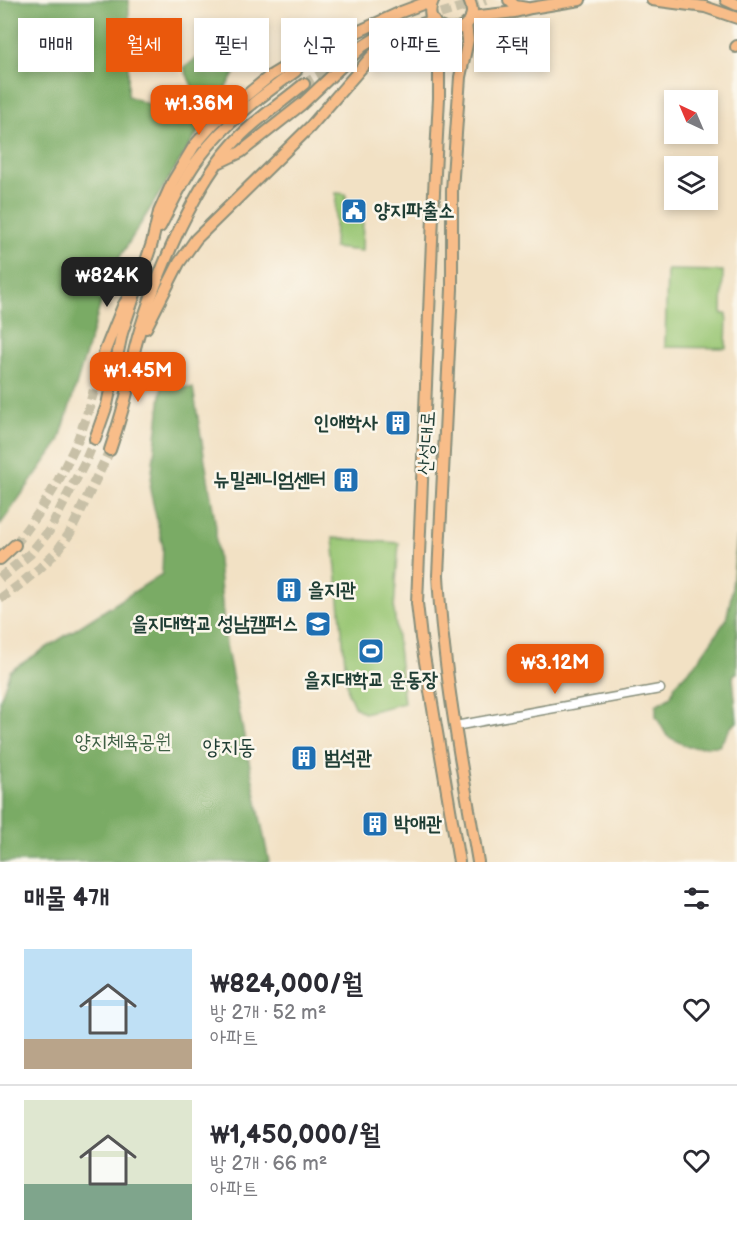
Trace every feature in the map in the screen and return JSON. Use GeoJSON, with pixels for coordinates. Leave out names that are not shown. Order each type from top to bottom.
{"type":"FeatureCollection","features":[{"type":"Feature","properties":{"kind":"main road","name":"산성대로"},"geometry":{"type":"LineString","coordinates":[[433,0],[430,11],[434,18]]}},
{"type":"Feature","properties":{"kind":"main road"},"geometry":{"type":"LineString","coordinates":[[357,32],[433,0]]}},
{"type":"Feature","properties":{"kind":"main road","name":"산성대로"},"geometry":{"type":"LineString","coordinates":[[469,0],[472,10],[468,21],[468,40],[460,77],[452,190],[452,289],[438,575],[440,621],[478,862]]}},
{"type":"Feature","properties":{"kind":"main road"},"geometry":{"type":"LineString","coordinates":[[509,0],[515,6],[531,8]]}},
{"type":"Feature","properties":{"kind":"main road"},"geometry":{"type":"LineString","coordinates":[[462,27],[468,21],[580,0]]}},
{"type":"Feature","properties":{"kind":"main road"},"geometry":{"type":"LineString","coordinates":[[652,0],[705,7],[737,18]]}},
{"type":"Feature","properties":{"kind":"main road"},"geometry":{"type":"LineString","coordinates":[[726,0],[737,5]]}},
{"type":"Feature","properties":{"kind":"main road"},"geometry":{"type":"LineString","coordinates":[[357,52],[369,42]]}},
{"type":"Feature","properties":{"kind":"main road"},"geometry":{"type":"LineString","coordinates":[[135,349],[179,263],[196,239],[310,127],[369,58]]}},
{"type":"Feature","properties":{"kind":"main road"},"geometry":{"type":"LineString","coordinates":[[95,439],[107,405],[122,333],[152,243],[159,212],[173,181],[194,146],[213,124],[270,76],[281,70]]}},
{"type":"Feature","properties":{"kind":"main road"},"geometry":{"type":"LineString","coordinates":[[152,243],[198,159],[220,132],[268,91],[295,72]]}},
{"type":"Feature","properties":{"kind":"main road"},"geometry":{"type":"LineString","coordinates":[[216,164],[241,152],[270,130],[336,72]]}},
{"type":"Feature","properties":{"kind":"main road","name":"산성대로"},"geometry":{"type":"LineString","coordinates":[[439,72],[417,603],[459,862]]}},
{"type":"Feature","properties":{"kind":"main road"},"geometry":{"type":"LineString","coordinates":[[110,450],[151,295],[199,191],[232,144],[304,84]]}},
{"type":"Feature","properties":{"kind":"main road"},"geometry":{"type":"LineString","coordinates":[[104,353],[123,306],[139,280]]}},
{"type":"Feature","properties":{"kind":"main road"},"geometry":{"type":"LineString","coordinates":[[0,559],[15,545]]}},
{"type":"Feature","properties":{"kind":"street"},"geometry":{"type":"LineString","coordinates":[[455,726],[660,689]]}},
{"type":"Feature","properties":{"kind":"green space"},"geometry":{"type":"Polygon","coordinates":[[[0,0],[129,0],[129,18],[106,18],[106,72],[128,72],[128,96],[165,111],[195,93],[184,68],[194,60],[194,72],[235,72],[110,273],[59,442],[0,525],[0,0]]]}},
{"type":"Feature","properties":{"kind":"green space"},"geometry":{"type":"Polygon","coordinates":[[[336,193],[346,194],[346,217],[363,218],[362,251],[334,248],[336,193]]]}},
{"type":"Feature","properties":{"kind":"green space"},"geometry":{"type":"Polygon","coordinates":[[[667,270],[723,271],[722,314],[727,314],[726,348],[665,347],[667,270]]]}},
{"type":"Feature","properties":{"kind":"green space","name":"양지체육공원"},"geometry":{"type":"Polygon","coordinates":[[[162,386],[193,388],[216,527],[226,645],[269,862],[0,862],[0,700],[10,671],[162,574],[163,547],[150,490],[162,386]]]}},
{"type":"Feature","properties":{"kind":"green space"},"geometry":{"type":"Polygon","coordinates":[[[737,537],[737,673],[733,678],[737,722],[719,746],[688,747],[667,736],[656,716],[656,705],[671,696],[675,685],[697,662],[726,620],[731,597],[737,537]]]}},
{"type":"Feature","properties":{"kind":"green space","name":"을지대학교 운동장"},"geometry":{"type":"Polygon","coordinates":[[[333,538],[399,543],[394,609],[404,703],[364,713],[354,706],[348,693],[333,538]]]}},
{"type":"Feature","properties":{"kind":"tunnel"},"geometry":{"type":"LineString","coordinates":[[426,18],[486,0]]}},
{"type":"Feature","properties":{"kind":"tunnel"},"geometry":{"type":"LineString","coordinates":[[304,84],[324,72]]}},
{"type":"Feature","properties":{"kind":"tunnel"},"geometry":{"type":"LineString","coordinates":[[15,545],[57,483],[76,445],[104,353]]}},
{"type":"Feature","properties":{"kind":"tunnel"},"geometry":{"type":"LineString","coordinates":[[0,578],[30,554],[49,531],[95,439]]}},
{"type":"Feature","properties":{"kind":"tunnel"},"geometry":{"type":"LineString","coordinates":[[0,599],[40,568],[58,550],[70,533],[110,450]]}},
{"type":"Feature","properties":{"kind":"place","name":"양지파출소"},"geometry":{"type":"Point","coordinates":[354,211]}},
{"type":"Feature","properties":{"kind":"place","name":"인애학사"},"geometry":{"type":"Point","coordinates":[398,423]}},
{"type":"Feature","properties":{"kind":"place","name":"뉴밀레니엄센터"},"geometry":{"type":"Point","coordinates":[346,480]}},
{"type":"Feature","properties":{"kind":"place","name":"을지관"},"geometry":{"type":"Point","coordinates":[289,590]}},
{"type":"Feature","properties":{"kind":"place","name":"을지대학교 성남캠퍼스"},"geometry":{"type":"Point","coordinates":[318,624]}},
{"type":"Feature","properties":{"kind":"place","name":"을지대학교 운동장"},"geometry":{"type":"Point","coordinates":[371,651]}},
{"type":"Feature","properties":{"kind":"place","name":"범석관"},"geometry":{"type":"Point","coordinates":[304,758]}},
{"type":"Feature","properties":{"kind":"place","name":"박애관"},"geometry":{"type":"Point","coordinates":[375,824]}},
{"type":"Feature","properties":{"kind":"district","name":"양지동"},"geometry":{"type":"Point","coordinates":[229,747]}}]}
